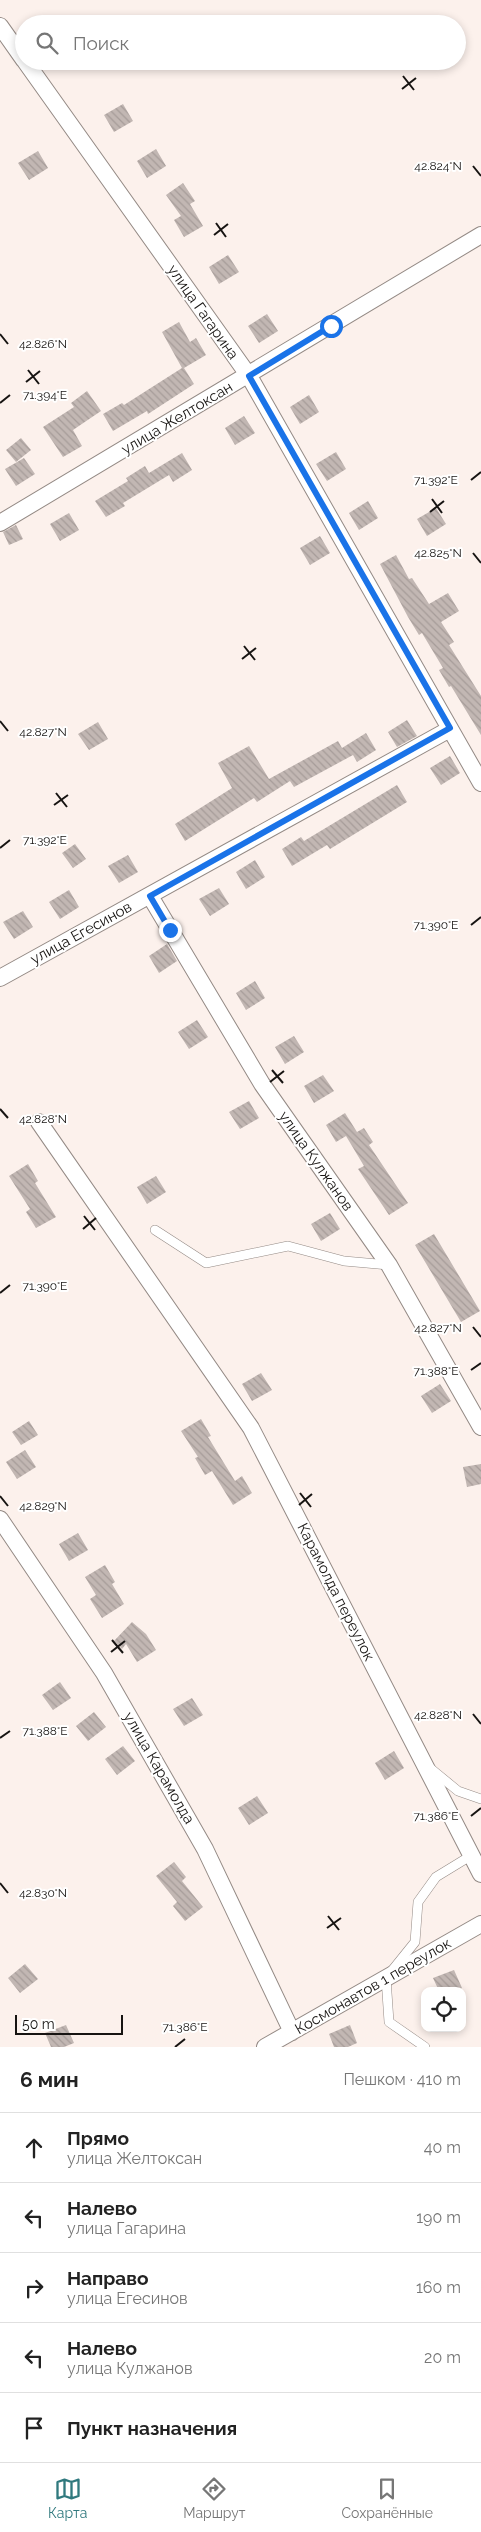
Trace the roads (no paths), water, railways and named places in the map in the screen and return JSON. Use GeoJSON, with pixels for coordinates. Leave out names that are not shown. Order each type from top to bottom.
{"type":"FeatureCollection","features":[{"type":"Feature","properties":{"kind":"street","name":"улица Гагарина"},"geometry":{"type":"LineString","coordinates":[[0,26],[15,47]]}},
{"type":"Feature","properties":{"kind":"street","name":"улица Гагарина"},"geometry":{"type":"LineString","coordinates":[[31,70],[249,376],[481,783]]}},
{"type":"Feature","properties":{"kind":"street","name":"улица Желтоксан"},"geometry":{"type":"LineString","coordinates":[[0,523],[249,376],[481,235]]}},
{"type":"Feature","properties":{"kind":"street","name":"улица Егесинов"},"geometry":{"type":"LineString","coordinates":[[0,978],[450,728]]}},
{"type":"Feature","properties":{"kind":"street","name":"улица Кулжанов"},"geometry":{"type":"LineString","coordinates":[[150,896],[262,1084],[389,1265],[481,1427]]}},
{"type":"Feature","properties":{"kind":"street","name":"Карамолда переулок"},"geometry":{"type":"LineString","coordinates":[[39,1122],[252,1428],[481,1874]]}},
{"type":"Feature","properties":{"kind":"street","name":"улица Карамолда"},"geometry":{"type":"LineString","coordinates":[[0,1519],[104,1672],[200,1841],[292,2032]]}},
{"type":"Feature","properties":{"kind":"street","name":"Космонавтов 1 переулок"},"geometry":{"type":"LineString","coordinates":[[265,2047],[481,1924]]}},
{"type":"Feature","properties":{"kind":"lane"},"geometry":{"type":"LineString","coordinates":[[155,1230],[206,1263],[288,1246],[344,1261],[389,1265]]}},
{"type":"Feature","properties":{"kind":"lane"},"geometry":{"type":"LineString","coordinates":[[421,1759],[458,1791],[481,1799]]}},
{"type":"Feature","properties":{"kind":"lane"},"geometry":{"type":"LineString","coordinates":[[425,2047],[389,2022],[386,1978],[415,1942],[418,1902],[436,1877],[472,1855]]}}]}
